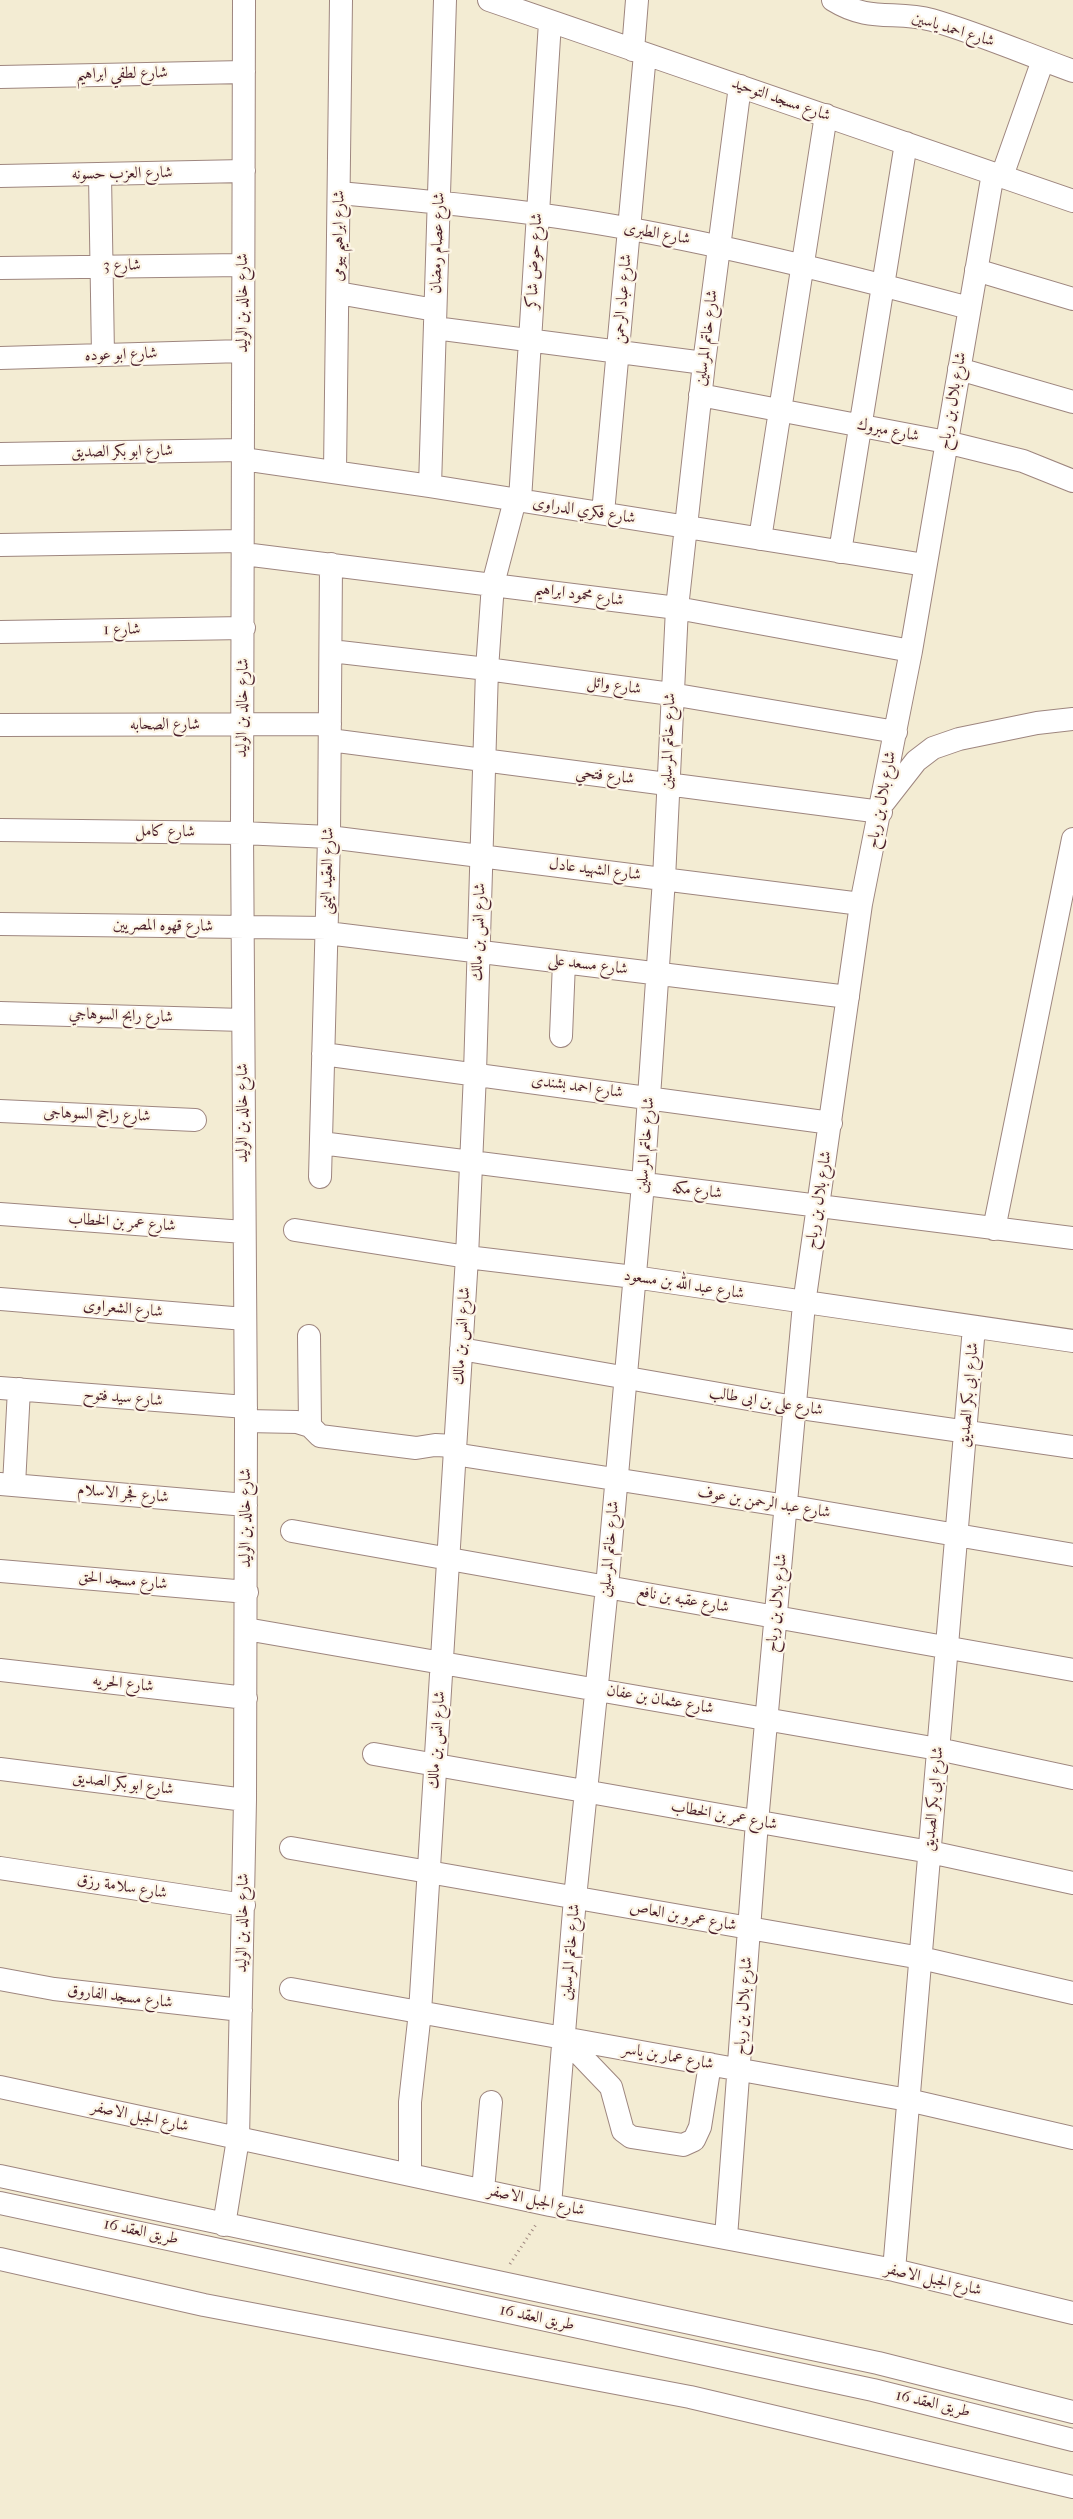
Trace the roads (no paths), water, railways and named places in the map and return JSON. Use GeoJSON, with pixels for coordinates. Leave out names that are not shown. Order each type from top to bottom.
{"type":"FeatureCollection","features":[{"type":"Feature","properties":{"kind":"street","name":"شارع خالد بن الوليد"},"geometry":{"type":"LineString","coordinates":[[224,2225],[238,2139],[244,1905],[247,1592],[242,927],[244,0]]}},
{"type":"Feature","properties":{"kind":"street","name":"شارع ابراهيم بيومى"},"geometry":{"type":"LineString","coordinates":[[336,472],[341,0]]}},
{"type":"Feature","properties":{"kind":"street","name":"شارع عصام رمضان"},"geometry":{"type":"LineString","coordinates":[[430,486],[445,0]]}},
{"type":"Feature","properties":{"kind":"street","name":"شارع مسجد التوحيد"},"geometry":{"type":"LineString","coordinates":[[489,0],[1073,200]]}},
{"type":"Feature","properties":{"kind":"street","name":"شارع عباد الرحمن"},"geometry":{"type":"LineString","coordinates":[[603,513],[629,228],[639,52],[637,0]]}},
{"type":"Feature","properties":{"kind":"street","name":"شارع احمد ياسين"},"geometry":{"type":"LineString","coordinates":[[833,0],[864,14],[920,8],[1073,71]]}},
{"type":"Feature","properties":{"kind":"street","name":"شارع حوض شاكر"},"geometry":{"type":"LineString","coordinates":[[517,500],[530,340],[550,22]]}},
{"type":"Feature","properties":{"kind":"street","name":"شارع بلال بن رباح"},"geometry":{"type":"LineString","coordinates":[[726,2238],[757,1822],[804,1304],[861,904],[882,808],[911,651],[976,270],[998,175],[1043,60]]}},
{"type":"Feature","properties":{"kind":"street","name":"شارع لطفي ابراهيم"},"geometry":{"type":"LineString","coordinates":[[0,77],[244,72]]}},
{"type":"Feature","properties":{"kind":"street","name":"شارع خاتم المرسلين"},"geometry":{"type":"LineString","coordinates":[[550,2205],[575,1898],[607,1587],[643,1184],[664,879],[671,694],[677,608],[700,395],[740,86]]}},
{"type":"Feature","properties":{"kind":"street"},"geometry":{"type":"LineString","coordinates":[[760,539],[826,116]]}},
{"type":"Feature","properties":{"kind":"street"},"geometry":{"type":"LineString","coordinates":[[840,552],[906,143]]}},
{"type":"Feature","properties":{"kind":"street","name":"شارع العزب حسونه"},"geometry":{"type":"LineString","coordinates":[[0,176],[244,171]]}},
{"type":"Feature","properties":{"kind":"street"},"geometry":{"type":"LineString","coordinates":[[100,175],[103,355]]}},
{"type":"Feature","properties":{"kind":"street","name":"شارع الطبرى"},"geometry":{"type":"LineString","coordinates":[[339,194],[439,202],[538,214],[629,228],[802,264],[970,308]]}},
{"type":"Feature","properties":{"kind":"street","name":"شارع 3"},"geometry":{"type":"LineString","coordinates":[[0,268],[243,265]]}},
{"type":"Feature","properties":{"kind":"street"},"geometry":{"type":"LineString","coordinates":[[976,270],[1073,299]]}},
{"type":"Feature","properties":{"kind":"street"},"geometry":{"type":"LineString","coordinates":[[338,293],[435,319],[530,340],[704,363]]}},
{"type":"Feature","properties":{"kind":"street","name":"شارع ابو عوده"},"geometry":{"type":"LineString","coordinates":[[0,358],[243,351]]}},
{"type":"Feature","properties":{"kind":"street"},"geometry":{"type":"LineString","coordinates":[[959,369],[1073,402]]}},
{"type":"Feature","properties":{"kind":"street","name":"شارع مبروك"},"geometry":{"type":"LineString","coordinates":[[700,395],[946,442],[1023,461],[1073,481]]}},
{"type":"Feature","properties":{"kind":"street","name":"شارع ابو بكر الصديق"},"geometry":{"type":"LineString","coordinates":[[0,454],[243,454]]}},
{"type":"Feature","properties":{"kind":"street","name":"شارع فكري الدراوى"},"geometry":{"type":"LineString","coordinates":[[243,454],[336,472],[925,565]]}},
{"type":"Feature","properties":{"kind":"street","name":"شارع انس بن مالك"},"geometry":{"type":"LineString","coordinates":[[410,2174],[410,2102],[420,2012],[467,1256],[475,1073],[487,669],[493,584],[517,500]]}},
{"type":"Feature","properties":{"kind":"street","name":"شارع محمود ابراهيم"},"geometry":{"type":"LineString","coordinates":[[0,545],[243,547],[331,564],[677,608],[911,651]]}},
{"type":"Feature","properties":{"kind":"street","name":"شارع العقيد اليمنى"},"geometry":{"type":"LineString","coordinates":[[320,1177],[329,837],[331,564]]}},
{"type":"Feature","properties":{"kind":"street","name":"شارع 1"},"geometry":{"type":"LineString","coordinates":[[0,632],[244,628]]}},
{"type":"Feature","properties":{"kind":"street","name":"شارع وائل"},"geometry":{"type":"LineString","coordinates":[[331,651],[487,669],[671,694],[896,732]]}},
{"type":"Feature","properties":{"kind":"street"},"geometry":{"type":"LineString","coordinates":[[882,808],[916,761],[933,748],[959,739],[1037,723],[1073,719]]}},
{"type":"Feature","properties":{"kind":"street","name":"شارع الصحابه"},"geometry":{"type":"LineString","coordinates":[[0,725],[242,724],[330,732]]}},
{"type":"Feature","properties":{"kind":"street","name":"شارع فتحي"},"geometry":{"type":"LineString","coordinates":[[330,732],[484,761],[882,808]]}},
{"type":"Feature","properties":{"kind":"street","name":"شارع كامل"},"geometry":{"type":"LineString","coordinates":[[0,830],[242,833],[329,837]]}},
{"type":"Feature","properties":{"kind":"street","name":"شارع الشهيد عادل"},"geometry":{"type":"LineString","coordinates":[[329,837],[861,904]]}},
{"type":"Feature","properties":{"kind":"street"},"geometry":{"type":"LineString","coordinates":[[994,1229],[1073,839]]}},
{"type":"Feature","properties":{"kind":"street","name":"شارع قهوه المصريين"},"geometry":{"type":"LineString","coordinates":[[0,924],[242,927],[327,931]]}},
{"type":"Feature","properties":{"kind":"street","name":"شارع مسعد على"},"geometry":{"type":"LineString","coordinates":[[327,931],[478,952],[848,997]]}},
{"type":"Feature","properties":{"kind":"street"},"geometry":{"type":"LineString","coordinates":[[561,1036],[564,962]]}},
{"type":"Feature","properties":{"kind":"street","name":"شارع رابح السوهاجي"},"geometry":{"type":"LineString","coordinates":[[0,1013],[243,1020]]}},
{"type":"Feature","properties":{"kind":"street","name":"شارع احمد بشندى"},"geometry":{"type":"LineString","coordinates":[[323,1054],[649,1096],[831,1123]]}},
{"type":"Feature","properties":{"kind":"street","name":"شارع راجح السوهاجى"},"geometry":{"type":"LineString","coordinates":[[0,1111],[195,1120]]}},
{"type":"Feature","properties":{"kind":"street","name":"شارع مكه"},"geometry":{"type":"LineString","coordinates":[[321,1143],[1073,1238]]}},
{"type":"Feature","properties":{"kind":"street","name":"شارع عمر بن الخطاب"},"geometry":{"type":"LineString","coordinates":[[0,1214],[244,1232]]}},
{"type":"Feature","properties":{"kind":"street","name":"شارع عبد الله بن مسعود"},"geometry":{"type":"LineString","coordinates":[[295,1230],[1073,1341]]}},
{"type":"Feature","properties":{"kind":"street","name":"شارع الشعراوى"},"geometry":{"type":"LineString","coordinates":[[0,1299],[245,1319]]}},
{"type":"Feature","properties":{"kind":"street","name":"شارع ابى بكر الصديق"},"geometry":{"type":"LineString","coordinates":[[894,2270],[974,1327]]}},
{"type":"Feature","properties":{"kind":"street"},"geometry":{"type":"LineString","coordinates":[[309,1336],[310,1426]]}},
{"type":"Feature","properties":{"kind":"street","name":"شارع على بن ابى طالب"},"geometry":{"type":"LineString","coordinates":[[461,1349],[794,1407],[1073,1447]]}},
{"type":"Feature","properties":{"kind":"street"},"geometry":{"type":"LineString","coordinates":[[7,1485],[10,1389]]}},
{"type":"Feature","properties":{"kind":"street","name":"شارع سيد فتوح"},"geometry":{"type":"LineString","coordinates":[[10,1389],[246,1414],[297,1422],[310,1426]]}},
{"type":"Feature","properties":{"kind":"street","name":"شارع عبد الرحمن بن عوف"},"geometry":{"type":"LineString","coordinates":[[310,1426],[320,1436],[416,1448],[435,1445],[616,1479],[1073,1555]]}},
{"type":"Feature","properties":{"kind":"street","name":"شارع فجر الاسلام"},"geometry":{"type":"LineString","coordinates":[[7,1485],[246,1505]]}},
{"type":"Feature","properties":{"kind":"street","name":"شارع عقبه بن نافع"},"geometry":{"type":"LineString","coordinates":[[292,1531],[947,1646],[1073,1670]]}},
{"type":"Feature","properties":{"kind":"street","name":"شارع مسجد الحق"},"geometry":{"type":"LineString","coordinates":[[0,1571],[247,1592]]}},
{"type":"Feature","properties":{"kind":"street","name":"شارع عثمان بن عفان"},"geometry":{"type":"LineString","coordinates":[[246,1628],[938,1749],[1073,1778]]}},
{"type":"Feature","properties":{"kind":"street","name":"شارع الحريه"},"geometry":{"type":"LineString","coordinates":[[0,1670],[246,1698]]}},
{"type":"Feature","properties":{"kind":"street","name":"شارع عمر بن الخطاب"},"geometry":{"type":"LineString","coordinates":[[374,1754],[930,1852],[1073,1883]]}},
{"type":"Feature","properties":{"kind":"street","name":"شارع ابو بكر الصديق"},"geometry":{"type":"LineString","coordinates":[[0,1769],[245,1800]]}},
{"type":"Feature","properties":{"kind":"street","name":"شارع عمرو بن العاص"},"geometry":{"type":"LineString","coordinates":[[291,1848],[921,1958],[1073,1994]]}},
{"type":"Feature","properties":{"kind":"street","name":"شارع سلامة رزق"},"geometry":{"type":"LineString","coordinates":[[0,1868],[244,1905]]}},
{"type":"Feature","properties":{"kind":"street","name":"شارع مسجد الفاروق"},"geometry":{"type":"LineString","coordinates":[[0,1978],[54,1989],[241,2010]]}},
{"type":"Feature","properties":{"kind":"street","name":"شارع عمار بن ياسر"},"geometry":{"type":"LineString","coordinates":[[292,1989],[908,2100],[1073,2138]]}},
{"type":"Feature","properties":{"kind":"street"},"geometry":{"type":"LineString","coordinates":[[564,2038],[611,2087],[624,2131],[631,2137],[683,2145],[694,2140],[700,2128],[710,2064]]}},
{"type":"Feature","properties":{"kind":"street","name":"شارع الجبل الاصفر"},"geometry":{"type":"LineString","coordinates":[[0,2087],[550,2205],[894,2270],[1073,2313]]}},
{"type":"Feature","properties":{"kind":"street"},"geometry":{"type":"LineString","coordinates":[[483,2190],[491,2102]]}},
{"type":"Feature","properties":{"kind":"street","name":"طريق العقد 16"},"geometry":{"type":"LineString","coordinates":[[0,2176],[886,2365],[1073,2412]]}},
{"type":"Feature","properties":{"kind":"street","name":"طريق العقد 16"},"geometry":{"type":"LineString","coordinates":[[0,2202],[873,2390],[952,2408],[1073,2440]]}},
{"type":"Feature","properties":{"kind":"street"},"geometry":{"type":"LineString","coordinates":[[0,2259],[204,2305],[690,2396],[1073,2487]]}}]}
